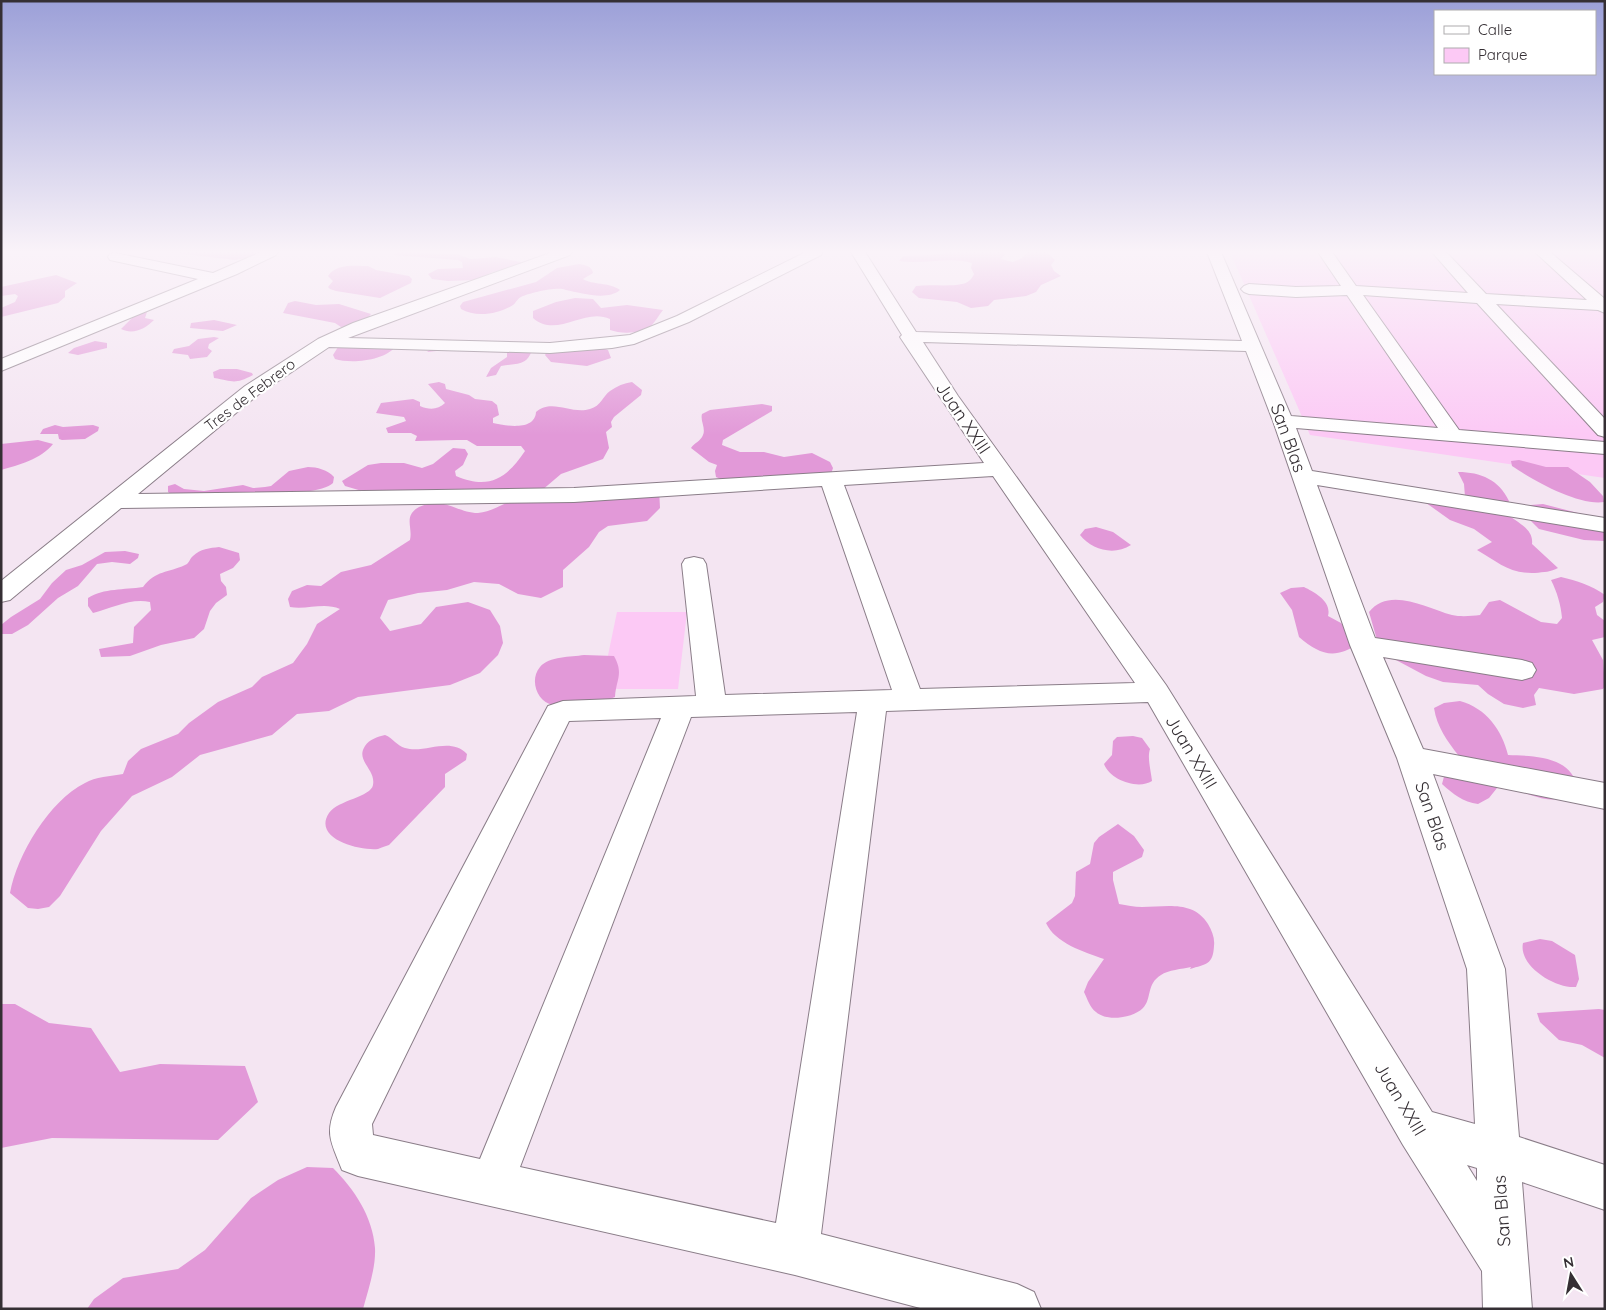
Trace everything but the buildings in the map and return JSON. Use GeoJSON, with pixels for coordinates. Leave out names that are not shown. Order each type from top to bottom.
{"type":"FeatureCollection","features":[{"type":"Feature","properties":{"kind":"street"},"geometry":{"type":"LineString","coordinates":[[1,366],[128,313]]}},
{"type":"Feature","properties":{"kind":"street","name":"Tres de Febrero"},"geometry":{"type":"LineString","coordinates":[[1,594],[252,390],[324,343],[399,313]]}},
{"type":"Feature","properties":{"kind":"street"},"geometry":{"type":"LineString","coordinates":[[324,343],[550,348],[612,343],[634,339],[695,313]]}},
{"type":"Feature","properties":{"kind":"street","name":"Juan XXIII"},"geometry":{"type":"LineString","coordinates":[[895,313],[997,469],[1156,692],[1418,1130],[1505,1265]]}},
{"type":"Feature","properties":{"kind":"street","name":"San Blas"},"geometry":{"type":"LineString","coordinates":[[1239,313],[1283,421],[1364,645],[1412,758],[1486,969],[1508,1309]]}},
{"type":"Feature","properties":{"kind":"street"},"geometry":{"type":"LineString","coordinates":[[1368,313],[1454,435]]}},
{"type":"Feature","properties":{"kind":"street"},"geometry":{"type":"LineString","coordinates":[[1498,313],[1605,431]]}},
{"type":"Feature","properties":{"kind":"street"},"geometry":{"type":"LineString","coordinates":[[910,337],[1253,346]]}},
{"type":"Feature","properties":{"kind":"street"},"geometry":{"type":"LineString","coordinates":[[1283,421],[1605,448]]}},
{"type":"Feature","properties":{"kind":"street"},"geometry":{"type":"LineString","coordinates":[[116,501],[574,495],[997,469]]}},
{"type":"Feature","properties":{"kind":"street"},"geometry":{"type":"LineString","coordinates":[[1302,476],[1605,525]]}},
{"type":"Feature","properties":{"kind":"street"},"geometry":{"type":"LineString","coordinates":[[831,480],[910,700]]}},
{"type":"Feature","properties":{"kind":"street"},"geometry":{"type":"LineString","coordinates":[[492,1183],[696,706],[694,564]]}},
{"type":"Feature","properties":{"kind":"street"},"geometry":{"type":"LineString","coordinates":[[1364,645],[1522,670]]}},
{"type":"Feature","properties":{"kind":"street"},"geometry":{"type":"LineString","coordinates":[[1017,1309],[795,1251],[358,1154],[351,1137],[352,1122],[558,713],[563,711],[696,706],[1156,692]]}},
{"type":"Feature","properties":{"kind":"street"},"geometry":{"type":"LineString","coordinates":[[795,1251],[873,702]]}},
{"type":"Feature","properties":{"kind":"street"},"geometry":{"type":"LineString","coordinates":[[1412,758],[1605,796]]}},
{"type":"Feature","properties":{"kind":"street"},"geometry":{"type":"LineString","coordinates":[[1418,1130],[1498,1152],[1605,1188]]}},
{"type":"Feature","properties":{"kind":"green space"},"geometry":{"type":"Polygon","coordinates":[[[1257,313],[1605,313],[1605,478],[1310,435],[1257,313]]]}},
{"type":"Feature","properties":{"kind":"green space"},"geometry":{"type":"Polygon","coordinates":[[[617,612],[687,612],[678,689],[601,689],[617,612]]]}},
{"type":"Feature","properties":{"kind":"shaded area"},"geometry":{"type":"Polygon","coordinates":[[[1,313],[17,313],[1,317],[1,313]]]}},
{"type":"Feature","properties":{"kind":"shaded area"},"geometry":{"type":"Polygon","coordinates":[[[147,313],[145,318],[154,320],[139,330],[125,331],[121,329],[135,315],[147,313]]]}},
{"type":"Feature","properties":{"kind":"shaded area"},"geometry":{"type":"Polygon","coordinates":[[[284,313],[371,314],[358,324],[341,327],[335,323],[284,313]]]}},
{"type":"Feature","properties":{"kind":"shaded area"},"geometry":{"type":"Polygon","coordinates":[[[533,313],[661,313],[647,329],[631,332],[610,330],[610,319],[600,316],[552,325],[542,324],[533,318],[533,313]]]}},
{"type":"Feature","properties":{"kind":"shaded area"},"geometry":{"type":"Polygon","coordinates":[[[214,320],[237,325],[223,331],[190,328],[191,323],[214,320]]]}},
{"type":"Feature","properties":{"kind":"shaded area"},"geometry":{"type":"Polygon","coordinates":[[[219,338],[209,344],[208,348],[212,351],[207,357],[190,359],[188,355],[172,353],[174,349],[189,346],[198,339],[219,338]]]}},
{"type":"Feature","properties":{"kind":"shaded area"},"geometry":{"type":"Polygon","coordinates":[[[95,341],[107,343],[107,348],[78,355],[68,353],[74,348],[95,341]]]}},
{"type":"Feature","properties":{"kind":"shaded area"},"geometry":{"type":"Polygon","coordinates":[[[396,346],[384,355],[367,360],[350,361],[335,359],[333,355],[338,347],[396,346]]]}},
{"type":"Feature","properties":{"kind":"shaded area"},"geometry":{"type":"Polygon","coordinates":[[[432,348],[532,349],[530,355],[524,361],[501,366],[496,375],[486,377],[491,368],[507,357],[507,352],[501,350],[455,349],[427,352],[432,348]]]}},
{"type":"Feature","properties":{"kind":"shaded area"},"geometry":{"type":"Polygon","coordinates":[[[602,348],[608,350],[611,358],[587,366],[551,362],[545,355],[547,351],[602,348]]]}},
{"type":"Feature","properties":{"kind":"shaded area"},"geometry":{"type":"Polygon","coordinates":[[[220,369],[237,369],[252,373],[253,375],[237,381],[214,378],[213,372],[220,369]]]}},
{"type":"Feature","properties":{"kind":"shaded area"},"geometry":{"type":"Polygon","coordinates":[[[439,382],[445,384],[446,389],[469,395],[475,399],[492,401],[497,405],[499,415],[493,418],[493,423],[512,426],[525,425],[531,422],[536,412],[549,406],[576,410],[594,408],[610,391],[626,383],[632,382],[642,390],[641,395],[614,417],[611,422],[612,427],[606,432],[609,448],[603,459],[561,474],[541,491],[460,493],[440,489],[404,497],[372,494],[345,486],[342,481],[368,465],[404,463],[422,468],[433,464],[453,448],[465,449],[468,454],[463,465],[455,471],[456,476],[478,482],[487,482],[504,475],[511,469],[525,451],[521,446],[477,446],[467,440],[415,441],[417,436],[411,433],[388,433],[386,428],[406,421],[404,417],[376,413],[381,403],[413,399],[420,402],[420,406],[430,409],[436,408],[445,403],[428,384],[439,382]]]}},
{"type":"Feature","properties":{"kind":"shaded area"},"geometry":{"type":"Polygon","coordinates":[[[762,404],[772,406],[772,411],[723,440],[722,445],[740,452],[764,452],[784,457],[812,453],[830,462],[833,468],[831,474],[725,481],[716,477],[717,465],[709,462],[691,448],[703,435],[702,414],[710,410],[762,404]]]}},
{"type":"Feature","properties":{"kind":"shaded area"},"geometry":{"type":"Polygon","coordinates":[[[55,425],[63,427],[93,425],[99,427],[98,431],[85,439],[62,440],[59,439],[58,434],[40,434],[43,429],[55,425]]]}},
{"type":"Feature","properties":{"kind":"shaded area"},"geometry":{"type":"Polygon","coordinates":[[[38,440],[53,444],[36,458],[1,470],[1,444],[38,440]]]}},
{"type":"Feature","properties":{"kind":"shaded area"},"geometry":{"type":"Polygon","coordinates":[[[1519,460],[1546,467],[1568,467],[1590,482],[1603,496],[1604,502],[1582,500],[1544,485],[1512,466],[1511,461],[1519,460]]]}},
{"type":"Feature","properties":{"kind":"shaded area"},"geometry":{"type":"Polygon","coordinates":[[[308,467],[319,468],[329,472],[334,477],[333,483],[322,488],[304,492],[282,494],[206,495],[171,494],[168,492],[168,486],[175,484],[184,489],[204,491],[243,485],[253,488],[271,486],[289,471],[308,467]]]}},
{"type":"Feature","properties":{"kind":"shaded area"},"geometry":{"type":"Polygon","coordinates":[[[1458,472],[1482,476],[1495,483],[1509,501],[1504,511],[1527,529],[1532,538],[1532,544],[1558,568],[1547,572],[1526,573],[1504,566],[1477,550],[1492,542],[1474,529],[1450,520],[1422,500],[1465,497],[1464,484],[1458,472]]]}},
{"type":"Feature","properties":{"kind":"shaded area"},"geometry":{"type":"Polygon","coordinates":[[[648,484],[659,488],[660,508],[647,521],[608,526],[599,532],[589,547],[563,570],[563,587],[541,598],[518,594],[499,584],[474,582],[447,590],[418,593],[388,600],[380,618],[390,631],[421,624],[436,607],[468,602],[490,610],[500,626],[503,643],[498,655],[480,673],[450,685],[358,697],[329,711],[297,714],[272,735],[200,755],[172,777],[132,796],[101,831],[60,896],[49,907],[28,908],[10,893],[27,846],[59,802],[72,791],[89,781],[123,774],[128,761],[141,749],[178,734],[189,723],[218,702],[252,687],[262,677],[293,663],[307,644],[317,624],[340,609],[328,606],[290,607],[288,599],[292,591],[307,585],[321,586],[341,572],[371,565],[410,540],[410,518],[414,510],[436,503],[478,513],[519,499],[648,484]]]}},
{"type":"Feature","properties":{"kind":"shaded area"},"geometry":{"type":"Polygon","coordinates":[[[1543,504],[1605,520],[1605,541],[1584,540],[1539,529],[1525,515],[1531,505],[1543,504]]]}},
{"type":"Feature","properties":{"kind":"shaded area"},"geometry":{"type":"Polygon","coordinates":[[[1096,527],[1113,532],[1131,545],[1111,551],[1097,548],[1080,535],[1085,529],[1096,527]]]}},
{"type":"Feature","properties":{"kind":"shaded area"},"geometry":{"type":"Polygon","coordinates":[[[219,547],[239,553],[240,560],[233,568],[220,574],[221,581],[226,587],[227,595],[216,603],[210,611],[204,629],[194,638],[161,645],[130,656],[101,657],[99,649],[133,643],[134,627],[151,610],[150,602],[128,602],[93,613],[88,606],[88,598],[101,592],[143,587],[158,575],[187,564],[199,552],[219,547]]]}},
{"type":"Feature","properties":{"kind":"shaded area"},"geometry":{"type":"Polygon","coordinates":[[[125,551],[139,554],[138,558],[130,564],[112,562],[97,564],[78,586],[58,598],[28,625],[12,634],[1,634],[1,625],[40,599],[52,583],[66,570],[82,565],[105,552],[125,551]]]}},
{"type":"Feature","properties":{"kind":"shaded area"},"geometry":{"type":"Polygon","coordinates":[[[1561,577],[1584,584],[1605,595],[1603,602],[1595,607],[1597,615],[1605,621],[1605,637],[1592,640],[1603,660],[1605,686],[1603,689],[1574,694],[1539,688],[1534,695],[1536,705],[1523,708],[1504,704],[1478,685],[1443,682],[1426,676],[1396,660],[1377,640],[1369,612],[1377,604],[1397,600],[1420,604],[1452,615],[1473,616],[1480,615],[1489,602],[1500,600],[1541,622],[1557,624],[1562,618],[1551,580],[1561,577]]]}},
{"type":"Feature","properties":{"kind":"shaded area"},"geometry":{"type":"Polygon","coordinates":[[[1304,587],[1325,602],[1329,611],[1328,616],[1341,623],[1359,643],[1342,652],[1328,653],[1314,648],[1299,637],[1292,610],[1280,593],[1291,588],[1304,587]]]}},
{"type":"Feature","properties":{"kind":"shaded area"},"geometry":{"type":"Polygon","coordinates":[[[584,655],[614,656],[619,667],[615,697],[596,703],[569,705],[553,705],[543,700],[536,690],[535,684],[535,678],[540,667],[554,659],[584,655]]]}},
{"type":"Feature","properties":{"kind":"shaded area"},"geometry":{"type":"Polygon","coordinates":[[[1460,701],[1478,709],[1491,721],[1502,737],[1508,755],[1538,757],[1557,762],[1572,774],[1577,784],[1560,797],[1552,799],[1537,797],[1512,789],[1497,788],[1489,798],[1478,804],[1454,794],[1442,784],[1445,773],[1459,756],[1443,734],[1434,708],[1444,703],[1460,701]]]}},
{"type":"Feature","properties":{"kind":"shaded area"},"geometry":{"type":"Polygon","coordinates":[[[385,735],[405,748],[421,749],[453,746],[467,754],[466,760],[445,774],[445,787],[389,845],[378,849],[360,848],[332,836],[327,830],[325,822],[333,809],[367,793],[371,789],[373,785],[372,774],[362,756],[363,751],[369,742],[385,735]]]}},
{"type":"Feature","properties":{"kind":"shaded area"},"geometry":{"type":"Polygon","coordinates":[[[1133,736],[1142,738],[1150,749],[1149,760],[1152,781],[1146,784],[1132,784],[1118,779],[1107,770],[1104,764],[1112,755],[1113,741],[1117,737],[1133,736]]]}},
{"type":"Feature","properties":{"kind":"shaded area"},"geometry":{"type":"Polygon","coordinates":[[[1118,824],[1134,836],[1144,850],[1142,857],[1113,872],[1119,904],[1139,907],[1178,906],[1195,911],[1208,924],[1214,943],[1212,957],[1208,963],[1190,969],[1191,967],[1164,973],[1153,983],[1148,1000],[1143,1008],[1127,1016],[1113,1018],[1101,1015],[1094,1010],[1084,992],[1088,982],[1104,959],[1071,946],[1056,936],[1046,923],[1072,903],[1075,896],[1076,872],[1090,864],[1094,843],[1099,837],[1118,824]]]}},
{"type":"Feature","properties":{"kind":"shaded area"},"geometry":{"type":"Polygon","coordinates":[[[1540,939],[1552,941],[1575,955],[1579,979],[1576,987],[1568,987],[1549,980],[1532,968],[1526,960],[1523,952],[1523,943],[1540,939]]]}},
{"type":"Feature","properties":{"kind":"shaded area"},"geometry":{"type":"Polygon","coordinates":[[[1,1004],[15,1004],[49,1023],[91,1028],[120,1072],[160,1064],[245,1066],[258,1102],[218,1140],[52,1138],[1,1148],[1,1004]]]}},
{"type":"Feature","properties":{"kind":"shaded area"},"geometry":{"type":"Polygon","coordinates":[[[1605,1010],[1605,1058],[1582,1045],[1559,1040],[1540,1022],[1537,1013],[1605,1010]]]}},
{"type":"Feature","properties":{"kind":"shaded area"},"geometry":{"type":"Polygon","coordinates":[[[307,1167],[333,1168],[355,1194],[371,1225],[375,1256],[363,1309],[87,1309],[94,1299],[123,1278],[178,1269],[205,1250],[251,1198],[278,1180],[307,1167]]]}}]}
